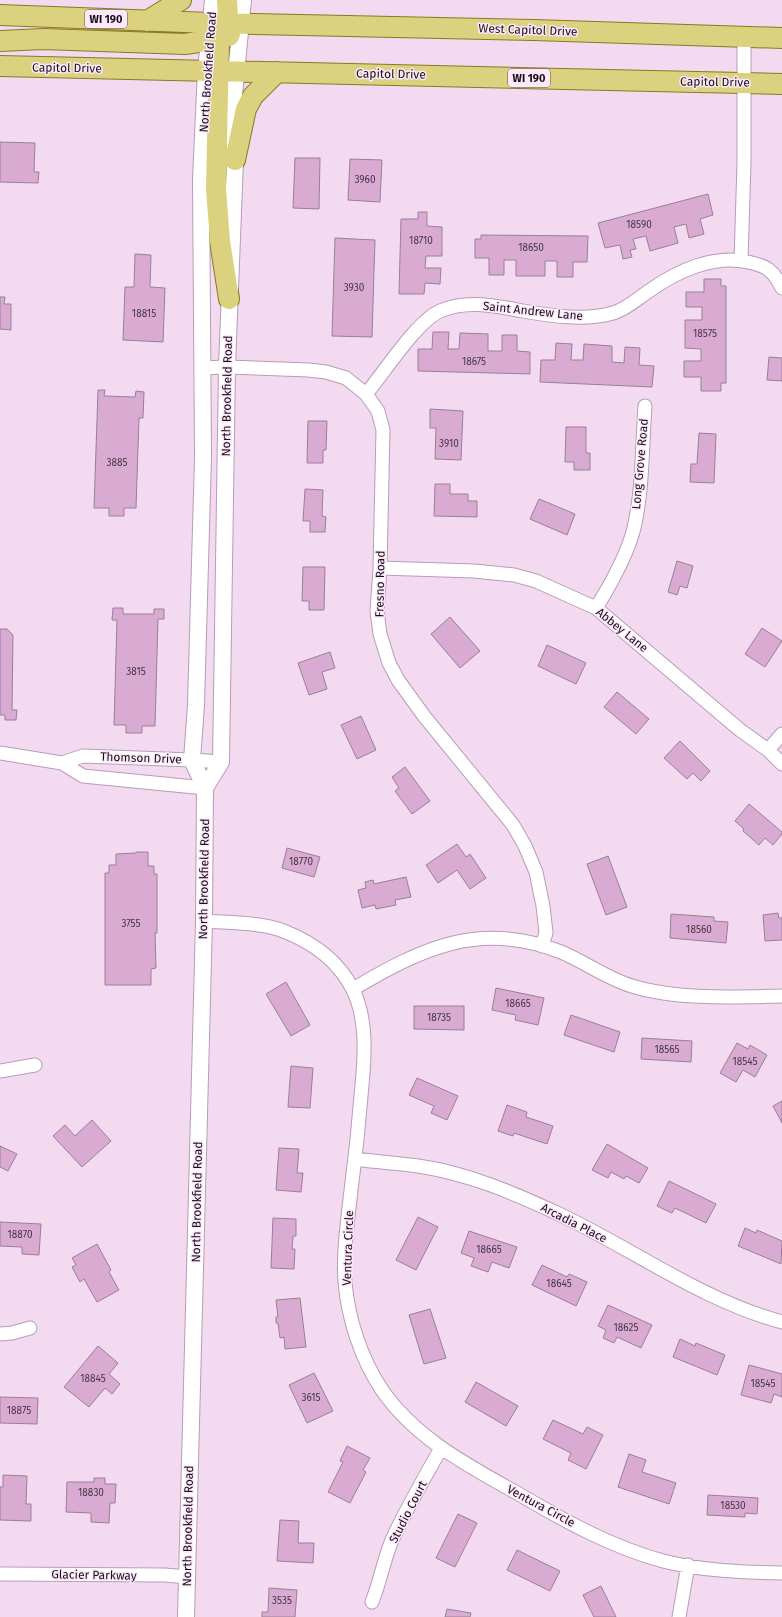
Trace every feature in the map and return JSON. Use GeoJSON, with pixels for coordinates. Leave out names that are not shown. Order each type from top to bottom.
{"type":"FeatureCollection","features":[{"type":"Feature","properties":{"kind":"main road"},"geometry":{"type":"LineString","coordinates":[[147,21],[181,0]]}},
{"type":"Feature","properties":{"kind":"main road"},"geometry":{"type":"LineString","coordinates":[[227,0],[220,70],[216,189],[220,241],[229,299]]}},
{"type":"Feature","properties":{"kind":"main road","name":"WI 190"},"geometry":{"type":"LineString","coordinates":[[0,15],[147,21],[223,30]]}},
{"type":"Feature","properties":{"kind":"main road","name":"West Capitol Drive"},"geometry":{"type":"LineString","coordinates":[[223,30],[438,28],[744,37]]}},
{"type":"Feature","properties":{"kind":"main road"},"geometry":{"type":"LineString","coordinates":[[0,41],[42,39],[185,44],[223,30]]}},
{"type":"Feature","properties":{"kind":"main road","name":"WI 190"},"geometry":{"type":"LineString","coordinates":[[744,37],[782,38]]}},
{"type":"Feature","properties":{"kind":"main road","name":"Capitol Drive"},"geometry":{"type":"LineString","coordinates":[[0,66],[782,84]]}},
{"type":"Feature","properties":{"kind":"main road"},"geometry":{"type":"LineString","coordinates":[[235,160],[246,108],[253,96],[277,72]]}},
{"type":"Feature","properties":{"kind":"street","name":"North Brookfield Road"},"geometry":{"type":"LineString","coordinates":[[186,1617],[204,921],[205,788],[192,760],[198,652],[203,457],[201,178],[220,70],[223,30],[213,0]]}},
{"type":"Feature","properties":{"kind":"street","name":"North Brookfield Road"},"geometry":{"type":"LineString","coordinates":[[223,30],[243,0]]}},
{"type":"Feature","properties":{"kind":"street"},"geometry":{"type":"LineString","coordinates":[[741,260],[745,105],[743,83],[744,37]]}},
{"type":"Feature","properties":{"kind":"street","name":"North Brookfield Road"},"geometry":{"type":"LineString","coordinates":[[220,70],[234,95],[235,160],[227,367],[221,762]]}},
{"type":"Feature","properties":{"kind":"street","name":"Saint Andrew Lane"},"geometry":{"type":"LineString","coordinates":[[366,394],[416,331],[438,312],[452,307],[470,304],[487,304],[553,315],[596,317],[615,312],[678,273],[704,263],[741,260],[765,266],[778,280],[782,288]]}},
{"type":"Feature","properties":{"kind":"street","name":"Fresno Road"},"geometry":{"type":"LineString","coordinates":[[202,368],[227,367],[326,372],[346,378],[366,394],[378,411],[382,430],[380,568],[377,611],[380,634],[389,663],[398,680],[424,716],[513,825],[525,846],[536,872],[543,906],[546,934],[542,946]]}},
{"type":"Feature","properties":{"kind":"street","name":"Long Grove Road"},"geometry":{"type":"LineString","coordinates":[[596,608],[626,552],[633,529],[639,499],[645,406]]}},
{"type":"Feature","properties":{"kind":"street","name":"Abbey Lane"},"geometry":{"type":"LineString","coordinates":[[380,568],[474,571],[514,575],[536,581],[596,608],[740,730],[768,750],[782,764]]}},
{"type":"Feature","properties":{"kind":"street"},"geometry":{"type":"LineString","coordinates":[[768,750],[782,734]]}},
{"type":"Feature","properties":{"kind":"street","name":"Thomson Drive"},"geometry":{"type":"LineString","coordinates":[[0,753],[62,763],[83,776],[205,788]]}},
{"type":"Feature","properties":{"kind":"street","name":"Thomson Drive"},"geometry":{"type":"LineString","coordinates":[[62,763],[83,756],[221,762]]}},
{"type":"Feature","properties":{"kind":"street"},"geometry":{"type":"LineString","coordinates":[[205,788],[221,762]]}},
{"type":"Feature","properties":{"kind":"street","name":"Ventura Circle"},"geometry":{"type":"LineString","coordinates":[[204,921],[264,926],[285,931],[314,946],[333,961],[344,974],[353,989],[360,1007],[364,1041],[360,1111],[347,1225],[345,1281],[351,1316],[362,1350],[381,1389],[394,1406],[423,1435],[460,1461],[530,1501],[603,1539],[664,1561],[708,1569],[782,1573]]}},
{"type":"Feature","properties":{"kind":"street"},"geometry":{"type":"LineString","coordinates":[[353,989],[417,954],[455,942],[476,939],[499,939],[522,941],[542,946],[562,953],[616,980],[647,990],[686,995],[782,996]]}},
{"type":"Feature","properties":{"kind":"street"},"geometry":{"type":"LineString","coordinates":[[0,1071],[35,1065]]}},
{"type":"Feature","properties":{"kind":"street","name":"Arcadia Place"},"geometry":{"type":"LineString","coordinates":[[355,1159],[419,1166],[462,1176],[511,1193],[559,1214],[715,1297],[738,1307],[782,1322]]}},
{"type":"Feature","properties":{"kind":"street"},"geometry":{"type":"LineString","coordinates":[[0,1334],[12,1333],[30,1328]]}},
{"type":"Feature","properties":{"kind":"street","name":"Studio Court"},"geometry":{"type":"LineString","coordinates":[[372,1602],[380,1582],[391,1542],[402,1518],[441,1448]]}},
{"type":"Feature","properties":{"kind":"street"},"geometry":{"type":"LineString","coordinates":[[679,1617],[688,1565]]}},
{"type":"Feature","properties":{"kind":"street","name":"Glacier Parkway"},"geometry":{"type":"LineString","coordinates":[[0,1574],[165,1575],[187,1577]]}},
{"type":"Feature","properties":{"kind":"building"},"geometry":{"type":"Polygon","coordinates":[[[0,142],[35,143],[34,172],[39,172],[38,183],[0,182],[0,142]]]}},
{"type":"Feature","properties":{"kind":"building"},"geometry":{"type":"Polygon","coordinates":[[[295,158],[320,158],[319,209],[293,208],[295,158]]]}},
{"type":"Feature","properties":{"kind":"building"},"geometry":{"type":"Polygon","coordinates":[[[350,159],[382,160],[380,202],[348,200],[350,159]]]}},
{"type":"Feature","properties":{"kind":"building"},"geometry":{"type":"Polygon","coordinates":[[[708,194],[713,215],[700,219],[704,234],[689,238],[686,224],[674,227],[678,243],[650,251],[646,236],[633,239],[636,249],[630,250],[632,257],[623,259],[620,245],[605,248],[598,223],[708,194]]]}},
{"type":"Feature","properties":{"kind":"building"},"geometry":{"type":"Polygon","coordinates":[[[418,212],[427,212],[427,226],[442,227],[442,256],[426,256],[425,268],[441,268],[440,284],[425,283],[424,294],[399,294],[401,219],[418,219],[418,212]]]}},
{"type":"Feature","properties":{"kind":"building"},"geometry":{"type":"Polygon","coordinates":[[[481,235],[588,236],[587,262],[573,262],[573,277],[557,277],[557,261],[545,261],[545,276],[516,276],[516,260],[504,260],[504,275],[489,275],[489,258],[475,258],[475,239],[481,239],[481,235]]]}},
{"type":"Feature","properties":{"kind":"building"},"geometry":{"type":"Polygon","coordinates":[[[335,238],[375,240],[372,337],[332,336],[335,238]]]}},
{"type":"Feature","properties":{"kind":"building"},"geometry":{"type":"Polygon","coordinates":[[[135,254],[151,255],[150,287],[165,288],[163,342],[123,340],[125,287],[134,287],[135,254]]]}},
{"type":"Feature","properties":{"kind":"building"},"geometry":{"type":"Polygon","coordinates":[[[704,279],[721,279],[721,286],[726,286],[726,383],[721,383],[721,391],[701,391],[701,377],[684,377],[684,361],[701,361],[701,349],[685,348],[685,320],[702,320],[702,307],[686,307],[686,292],[704,292],[704,279]]]}},
{"type":"Feature","properties":{"kind":"building"},"geometry":{"type":"Polygon","coordinates":[[[0,297],[5,297],[4,304],[11,304],[11,330],[0,329],[0,297]]]}},
{"type":"Feature","properties":{"kind":"building"},"geometry":{"type":"Polygon","coordinates":[[[433,332],[449,332],[448,349],[459,349],[460,333],[488,334],[488,351],[502,351],[502,335],[517,335],[517,351],[530,352],[530,374],[418,371],[418,349],[432,349],[433,332]]]}},
{"type":"Feature","properties":{"kind":"building"},"geometry":{"type":"Polygon","coordinates":[[[556,343],[572,344],[571,360],[583,360],[584,344],[612,346],[612,362],[624,363],[625,347],[640,348],[639,365],[654,366],[652,387],[540,382],[541,360],[555,360],[556,343]]]}},
{"type":"Feature","properties":{"kind":"building"},"geometry":{"type":"Polygon","coordinates":[[[769,357],[782,358],[782,381],[767,380],[769,357]]]}},
{"type":"Feature","properties":{"kind":"building"},"geometry":{"type":"Polygon","coordinates":[[[98,390],[105,390],[104,396],[135,397],[136,391],[144,392],[143,418],[139,418],[136,508],[124,508],[124,516],[109,516],[109,508],[94,508],[98,390]]]}},
{"type":"Feature","properties":{"kind":"building"},"geometry":{"type":"Polygon","coordinates":[[[430,409],[463,411],[461,460],[435,459],[436,428],[430,428],[430,409]]]}},
{"type":"Feature","properties":{"kind":"building"},"geometry":{"type":"Polygon","coordinates":[[[308,421],[327,421],[326,450],[323,450],[323,463],[307,463],[308,421]]]}},
{"type":"Feature","properties":{"kind":"building"},"geometry":{"type":"Polygon","coordinates":[[[566,427],[586,427],[586,453],[590,453],[590,470],[574,470],[574,462],[565,462],[566,427]]]}},
{"type":"Feature","properties":{"kind":"building"},"geometry":{"type":"Polygon","coordinates":[[[699,433],[716,434],[714,483],[690,482],[691,464],[697,464],[699,433]]]}},
{"type":"Feature","properties":{"kind":"building"},"geometry":{"type":"Polygon","coordinates":[[[435,484],[450,484],[450,494],[468,494],[468,501],[477,501],[477,517],[434,516],[435,484]]]}},
{"type":"Feature","properties":{"kind":"building"},"geometry":{"type":"Polygon","coordinates":[[[305,489],[323,490],[322,516],[326,517],[325,532],[310,532],[310,521],[303,521],[305,489]]]}},
{"type":"Feature","properties":{"kind":"building"},"geometry":{"type":"Polygon","coordinates":[[[539,499],[575,514],[567,535],[530,519],[539,499]]]}},
{"type":"Feature","properties":{"kind":"building"},"geometry":{"type":"Polygon","coordinates":[[[677,561],[693,566],[687,588],[680,586],[677,595],[668,592],[677,561]]]}},
{"type":"Feature","properties":{"kind":"building"},"geometry":{"type":"Polygon","coordinates":[[[303,567],[325,567],[324,610],[309,610],[309,601],[302,601],[303,567]]]}},
{"type":"Feature","properties":{"kind":"building"},"geometry":{"type":"Polygon","coordinates":[[[113,608],[123,608],[123,614],[154,614],[154,609],[164,609],[164,619],[158,619],[155,726],[142,726],[142,733],[126,733],[126,725],[114,725],[117,620],[112,620],[113,608]]]}},
{"type":"Feature","properties":{"kind":"building"},"geometry":{"type":"Polygon","coordinates":[[[450,617],[480,651],[460,668],[431,634],[450,617]]]}},
{"type":"Feature","properties":{"kind":"building"},"geometry":{"type":"Polygon","coordinates":[[[762,628],[782,641],[765,667],[745,654],[762,628]]]}},
{"type":"Feature","properties":{"kind":"building"},"geometry":{"type":"Polygon","coordinates":[[[0,629],[7,629],[13,635],[12,710],[17,710],[16,720],[5,720],[5,715],[0,715],[0,629]]]}},
{"type":"Feature","properties":{"kind":"building"},"geometry":{"type":"Polygon","coordinates":[[[547,645],[586,663],[576,684],[538,666],[547,645]]]}},
{"type":"Feature","properties":{"kind":"building"},"geometry":{"type":"Polygon","coordinates":[[[330,652],[335,668],[322,672],[327,689],[309,695],[298,663],[330,652]]]}},
{"type":"Feature","properties":{"kind":"building"},"geometry":{"type":"Polygon","coordinates":[[[617,692],[649,719],[636,734],[604,707],[617,692]]]}},
{"type":"Feature","properties":{"kind":"building"},"geometry":{"type":"Polygon","coordinates":[[[361,716],[376,750],[357,759],[341,725],[361,716]]]}},
{"type":"Feature","properties":{"kind":"building"},"geometry":{"type":"Polygon","coordinates":[[[680,741],[710,771],[701,781],[693,773],[687,779],[664,758],[680,741]]]}},
{"type":"Feature","properties":{"kind":"building"},"geometry":{"type":"Polygon","coordinates":[[[405,767],[430,801],[412,814],[395,791],[399,788],[392,777],[405,767]]]}},
{"type":"Feature","properties":{"kind":"building"},"geometry":{"type":"Polygon","coordinates":[[[749,804],[782,832],[773,845],[765,838],[759,845],[743,831],[744,829],[735,821],[749,804]]]}},
{"type":"Feature","properties":{"kind":"building"},"geometry":{"type":"Polygon","coordinates":[[[457,844],[466,857],[470,854],[486,878],[470,889],[457,870],[438,883],[426,865],[457,844]]]}},
{"type":"Feature","properties":{"kind":"building"},"geometry":{"type":"Polygon","coordinates":[[[287,848],[320,857],[314,877],[282,868],[287,848]]]}},
{"type":"Feature","properties":{"kind":"building"},"geometry":{"type":"Polygon","coordinates":[[[148,852],[148,866],[154,866],[154,874],[157,874],[157,933],[155,933],[156,968],[151,969],[151,985],[105,985],[105,873],[109,873],[109,865],[116,865],[116,854],[148,852]]]}},
{"type":"Feature","properties":{"kind":"building"},"geometry":{"type":"Polygon","coordinates":[[[608,856],[627,907],[606,915],[587,864],[608,856]]]}},
{"type":"Feature","properties":{"kind":"building"},"geometry":{"type":"Polygon","coordinates":[[[406,877],[411,897],[395,900],[396,905],[376,909],[375,905],[362,908],[358,890],[366,888],[365,882],[373,880],[374,884],[406,877]]]}},
{"type":"Feature","properties":{"kind":"building"},"geometry":{"type":"Polygon","coordinates":[[[778,913],[779,918],[782,918],[782,940],[765,941],[763,915],[778,913]]]}},
{"type":"Feature","properties":{"kind":"building"},"geometry":{"type":"Polygon","coordinates":[[[671,914],[714,917],[714,921],[728,922],[726,943],[670,938],[671,914]]]}},
{"type":"Feature","properties":{"kind":"building"},"geometry":{"type":"Polygon","coordinates":[[[286,982],[310,1025],[291,1036],[266,994],[286,982]]]}},
{"type":"Feature","properties":{"kind":"building"},"geometry":{"type":"Polygon","coordinates":[[[496,988],[544,998],[538,1025],[515,1020],[516,1015],[492,1010],[496,988]]]}},
{"type":"Feature","properties":{"kind":"building"},"geometry":{"type":"Polygon","coordinates":[[[414,1006],[464,1006],[464,1030],[414,1029],[414,1006]]]}},
{"type":"Feature","properties":{"kind":"building"},"geometry":{"type":"Polygon","coordinates":[[[571,1015],[620,1032],[614,1052],[564,1035],[571,1015]]]}},
{"type":"Feature","properties":{"kind":"building"},"geometry":{"type":"Polygon","coordinates":[[[642,1038],[692,1041],[691,1062],[641,1059],[642,1038]]]}},
{"type":"Feature","properties":{"kind":"building"},"geometry":{"type":"Polygon","coordinates":[[[737,1043],[748,1049],[750,1045],[767,1055],[755,1077],[743,1070],[736,1082],[720,1073],[737,1043]]]}},
{"type":"Feature","properties":{"kind":"building"},"geometry":{"type":"Polygon","coordinates":[[[291,1066],[313,1068],[310,1108],[288,1107],[291,1066]]]}},
{"type":"Feature","properties":{"kind":"building"},"geometry":{"type":"Polygon","coordinates":[[[417,1078],[458,1096],[447,1120],[431,1113],[434,1106],[409,1095],[417,1078]]]}},
{"type":"Feature","properties":{"kind":"building"},"geometry":{"type":"Polygon","coordinates":[[[782,1101],[782,1123],[773,1106],[782,1101]]]}},
{"type":"Feature","properties":{"kind":"building"},"geometry":{"type":"Polygon","coordinates":[[[507,1105],[527,1112],[526,1117],[553,1126],[547,1144],[514,1133],[513,1136],[498,1131],[507,1105]]]}},
{"type":"Feature","properties":{"kind":"building"},"geometry":{"type":"Polygon","coordinates":[[[92,1120],[111,1141],[82,1167],[53,1136],[65,1125],[75,1136],[92,1120]]]}},
{"type":"Feature","properties":{"kind":"building"},"geometry":{"type":"Polygon","coordinates":[[[607,1144],[648,1168],[639,1183],[626,1176],[624,1179],[611,1172],[608,1178],[592,1170],[607,1144]]]}},
{"type":"Feature","properties":{"kind":"building"},"geometry":{"type":"Polygon","coordinates":[[[0,1146],[17,1154],[8,1171],[0,1167],[0,1146]]]}},
{"type":"Feature","properties":{"kind":"building"},"geometry":{"type":"Polygon","coordinates":[[[279,1148],[299,1149],[297,1173],[303,1173],[301,1192],[276,1190],[279,1148]]]}},
{"type":"Feature","properties":{"kind":"building"},"geometry":{"type":"Polygon","coordinates":[[[669,1181],[716,1204],[706,1223],[675,1208],[672,1213],[657,1206],[669,1181]]]}},
{"type":"Feature","properties":{"kind":"building"},"geometry":{"type":"Polygon","coordinates":[[[418,1217],[438,1227],[416,1270],[396,1260],[418,1217]]]}},
{"type":"Feature","properties":{"kind":"building"},"geometry":{"type":"Polygon","coordinates":[[[273,1218],[296,1219],[296,1236],[293,1236],[292,1249],[295,1249],[294,1269],[271,1268],[273,1218]]]}},
{"type":"Feature","properties":{"kind":"building"},"geometry":{"type":"Polygon","coordinates":[[[0,1222],[41,1224],[39,1255],[22,1254],[22,1247],[0,1246],[0,1222]]]}},
{"type":"Feature","properties":{"kind":"building"},"geometry":{"type":"Polygon","coordinates":[[[745,1228],[756,1233],[757,1230],[782,1241],[781,1264],[738,1246],[745,1228]]]}},
{"type":"Feature","properties":{"kind":"building"},"geometry":{"type":"Polygon","coordinates":[[[469,1231],[517,1247],[509,1268],[492,1262],[488,1272],[471,1266],[474,1258],[461,1253],[469,1231]]]}},
{"type":"Feature","properties":{"kind":"building"},"geometry":{"type":"Polygon","coordinates":[[[97,1244],[111,1270],[109,1272],[119,1290],[97,1302],[84,1279],[80,1282],[72,1267],[76,1265],[72,1258],[97,1244]]]}},
{"type":"Feature","properties":{"kind":"building"},"geometry":{"type":"Polygon","coordinates":[[[542,1265],[567,1277],[569,1274],[587,1282],[576,1306],[532,1285],[542,1265]]]}},
{"type":"Feature","properties":{"kind":"building"},"geometry":{"type":"Polygon","coordinates":[[[300,1298],[306,1347],[285,1349],[284,1337],[280,1338],[278,1323],[276,1323],[276,1317],[278,1317],[276,1300],[300,1298]]]}},
{"type":"Feature","properties":{"kind":"building"},"geometry":{"type":"Polygon","coordinates":[[[608,1305],[652,1325],[641,1348],[617,1337],[614,1343],[603,1338],[606,1330],[598,1326],[608,1305]]]}},
{"type":"Feature","properties":{"kind":"building"},"geometry":{"type":"Polygon","coordinates":[[[430,1309],[446,1358],[424,1364],[409,1315],[430,1309]]]}},
{"type":"Feature","properties":{"kind":"building"},"geometry":{"type":"Polygon","coordinates":[[[680,1339],[695,1346],[696,1343],[725,1355],[717,1375],[673,1357],[680,1339]]]}},
{"type":"Feature","properties":{"kind":"building"},"geometry":{"type":"Polygon","coordinates":[[[98,1346],[118,1363],[109,1374],[120,1384],[112,1394],[105,1388],[89,1407],[64,1387],[98,1346]]]}},
{"type":"Feature","properties":{"kind":"building"},"geometry":{"type":"Polygon","coordinates":[[[749,1365],[782,1374],[782,1397],[774,1394],[771,1403],[741,1395],[749,1365]]]}},
{"type":"Feature","properties":{"kind":"building"},"geometry":{"type":"Polygon","coordinates":[[[314,1373],[333,1411],[307,1423],[289,1385],[314,1373]]]}},
{"type":"Feature","properties":{"kind":"building"},"geometry":{"type":"Polygon","coordinates":[[[476,1382],[518,1406],[506,1426],[465,1402],[476,1382]]]}},
{"type":"Feature","properties":{"kind":"building"},"geometry":{"type":"Polygon","coordinates":[[[0,1397],[38,1398],[37,1424],[0,1423],[0,1397]]]}},
{"type":"Feature","properties":{"kind":"building"},"geometry":{"type":"Polygon","coordinates":[[[553,1420],[583,1434],[587,1427],[603,1435],[586,1469],[568,1460],[571,1453],[543,1439],[553,1420]]]}},
{"type":"Feature","properties":{"kind":"building"},"geometry":{"type":"Polygon","coordinates":[[[347,1446],[370,1458],[363,1470],[366,1472],[350,1503],[328,1492],[343,1462],[340,1461],[347,1446]]]}},
{"type":"Feature","properties":{"kind":"building"},"geometry":{"type":"Polygon","coordinates":[[[629,1454],[646,1460],[642,1472],[676,1483],[669,1504],[618,1487],[629,1454]]]}},
{"type":"Feature","properties":{"kind":"building"},"geometry":{"type":"Polygon","coordinates":[[[3,1475],[27,1476],[26,1504],[31,1504],[31,1521],[0,1520],[0,1487],[3,1487],[3,1475]]]}},
{"type":"Feature","properties":{"kind":"building"},"geometry":{"type":"Polygon","coordinates":[[[94,1478],[105,1478],[105,1484],[116,1484],[115,1503],[110,1503],[109,1523],[91,1522],[91,1513],[66,1512],[67,1482],[94,1482],[94,1478]]]}},
{"type":"Feature","properties":{"kind":"building"},"geometry":{"type":"Polygon","coordinates":[[[708,1495],[758,1498],[757,1514],[745,1513],[745,1517],[707,1515],[708,1495]]]}},
{"type":"Feature","properties":{"kind":"building"},"geometry":{"type":"Polygon","coordinates":[[[458,1514],[477,1523],[455,1567],[436,1558],[458,1514]]]}},
{"type":"Feature","properties":{"kind":"building"},"geometry":{"type":"Polygon","coordinates":[[[280,1520],[299,1521],[298,1543],[314,1543],[313,1563],[277,1561],[280,1520]]]}},
{"type":"Feature","properties":{"kind":"building"},"geometry":{"type":"Polygon","coordinates":[[[517,1550],[560,1571],[550,1591],[507,1570],[517,1550]]]}},
{"type":"Feature","properties":{"kind":"building"},"geometry":{"type":"Polygon","coordinates":[[[601,1586],[616,1617],[594,1617],[583,1595],[601,1586]]]}},
{"type":"Feature","properties":{"kind":"building"},"geometry":{"type":"Polygon","coordinates":[[[269,1588],[297,1590],[295,1617],[262,1617],[262,1612],[268,1612],[269,1588]]]}},
{"type":"Feature","properties":{"kind":"building"},"geometry":{"type":"Polygon","coordinates":[[[447,1609],[471,1613],[470,1617],[445,1617],[447,1609]]]}}]}
